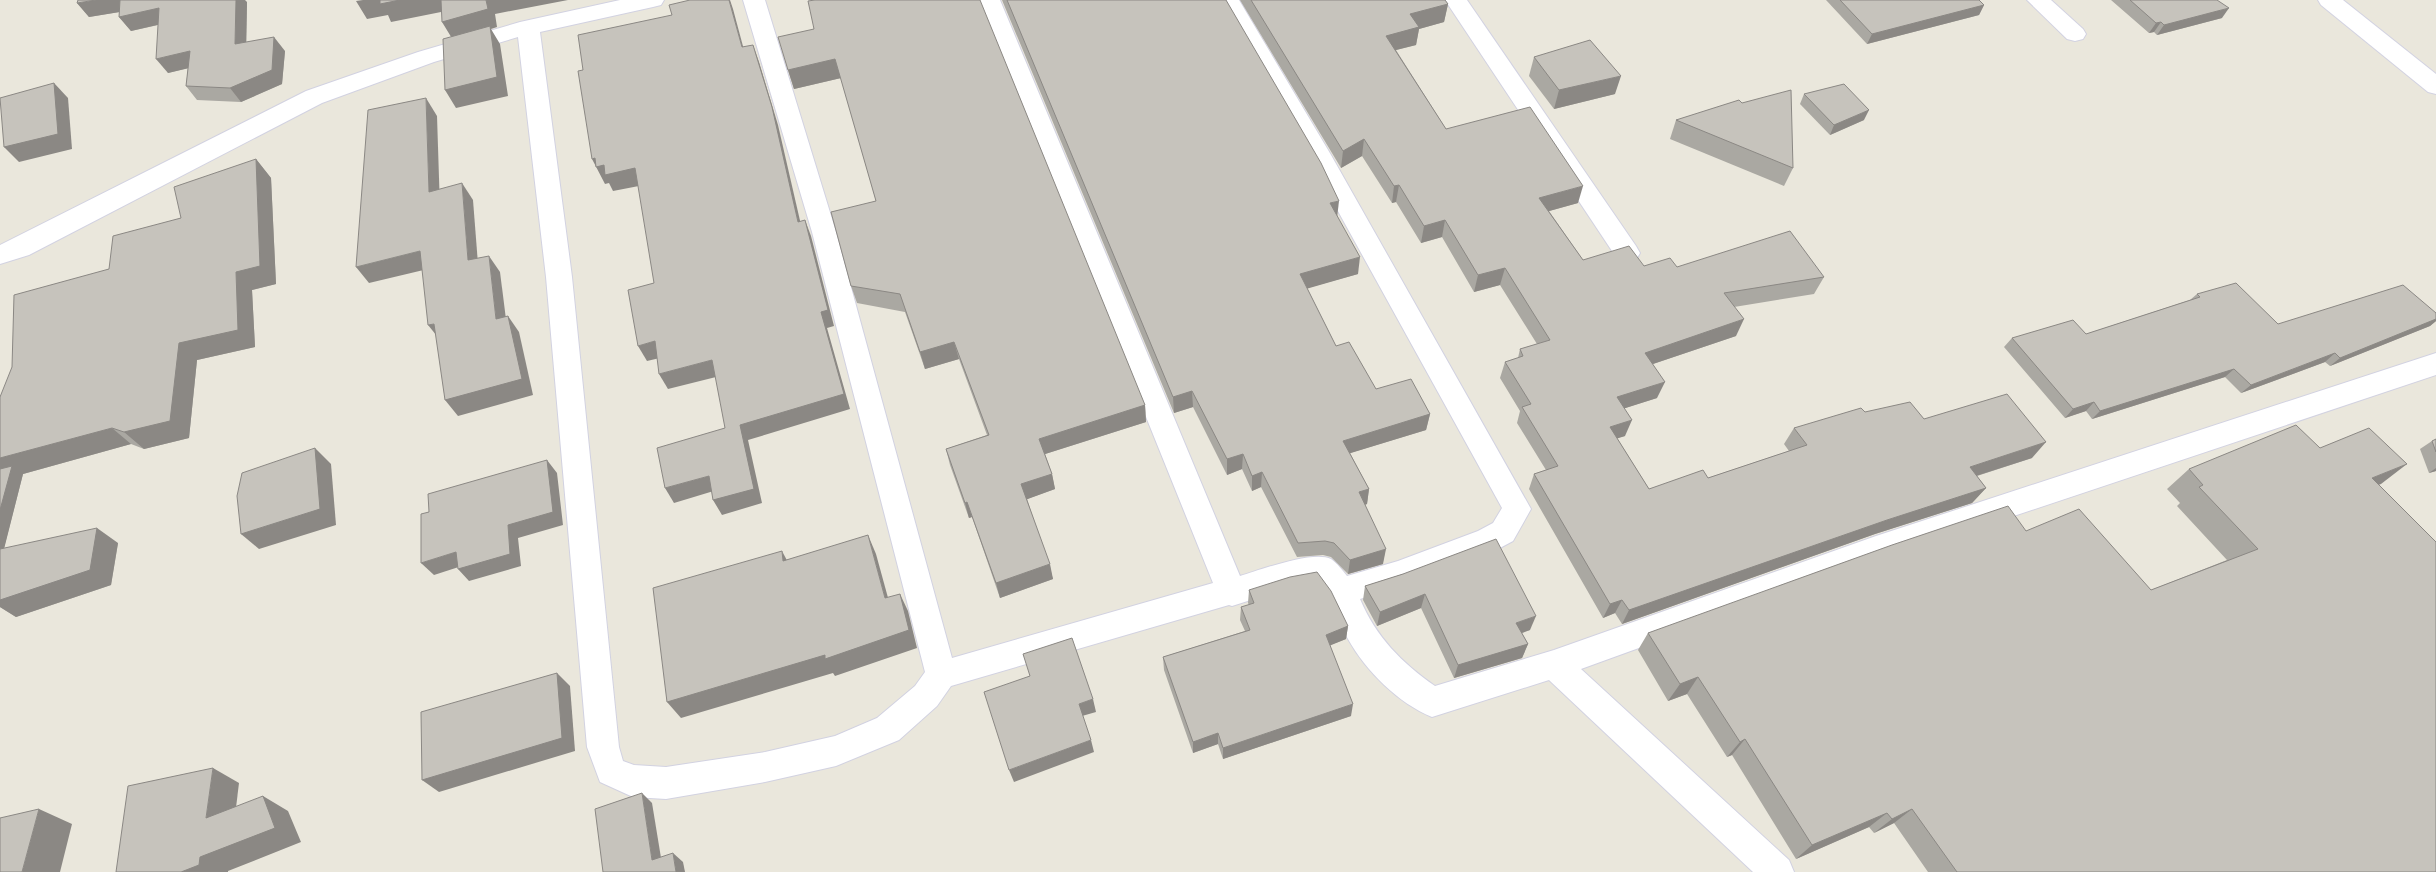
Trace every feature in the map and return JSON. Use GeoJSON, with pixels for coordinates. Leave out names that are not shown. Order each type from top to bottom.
{"type":"FeatureCollection","features":[{"type":"Feature","properties":{"kind":"street"},"geometry":{"type":"LineString","coordinates":[[0,255],[20,248],[314,97],[426,57],[528,27],[653,0]]}},
{"type":"Feature","properties":{"kind":"street"},"geometry":{"type":"LineString","coordinates":[[754,0],[824,232],[941,674]]}},
{"type":"Feature","properties":{"kind":"street"},"geometry":{"type":"LineString","coordinates":[[990,0],[1232,593]]}},
{"type":"Feature","properties":{"kind":"street"},"geometry":{"type":"LineString","coordinates":[[1228,0],[1319,155],[1517,509],[1503,532],[1488,540],[1399,574],[1342,591]]}},
{"type":"Feature","properties":{"kind":"street"},"geometry":{"type":"LineString","coordinates":[[1456,0],[1626,253]]}},
{"type":"Feature","properties":{"kind":"street"},"geometry":{"type":"LineString","coordinates":[[2038,0],[2075,34]]}},
{"type":"Feature","properties":{"kind":"street"},"geometry":{"type":"LineString","coordinates":[[2329,0],[2436,86]]}},
{"type":"Feature","properties":{"kind":"street"},"geometry":{"type":"LineString","coordinates":[[528,27],[559,277],[603,747],[611,771],[632,781],[666,783],[765,767],[836,751],[888,729],[926,696],[941,674],[1232,593],[1288,575],[1322,569],[1342,591],[1352,617],[1368,648],[1394,675],[1432,702],[1554,664],[1876,549],[2436,364]]}},
{"type":"Feature","properties":{"kind":"street"},"geometry":{"type":"LineString","coordinates":[[1554,664],[1777,872]]}},
{"type":"Feature","properties":{"kind":"building"},"geometry":{"type":"Polygon","coordinates":[[[78,0],[96,0],[77,3],[78,0]]]}},
{"type":"Feature","properties":{"kind":"building"},"geometry":{"type":"Polygon","coordinates":[[[120,0],[236,0],[235,44],[274,37],[272,70],[230,88],[186,86],[190,51],[156,59],[159,8],[119,17],[120,0]]]}},
{"type":"Feature","properties":{"kind":"building"},"geometry":{"type":"Polygon","coordinates":[[[380,0],[400,0],[380,4],[380,0]]]}},
{"type":"Feature","properties":{"kind":"building"},"geometry":{"type":"Polygon","coordinates":[[[441,0],[486,0],[488,9],[442,22],[441,0]]]}},
{"type":"Feature","properties":{"kind":"building"},"geometry":{"type":"Polygon","coordinates":[[[690,0],[729,0],[742,47],[753,45],[772,107],[798,222],[805,220],[828,310],[821,312],[844,394],[740,425],[754,489],[713,500],[709,476],[665,488],[657,448],[725,428],[712,360],[659,374],[655,341],[638,346],[628,290],[654,283],[635,168],[605,175],[604,165],[596,167],[595,158],[592,159],[578,71],[583,70],[578,35],[672,15],[669,5],[690,0]]]}},
{"type":"Feature","properties":{"kind":"building"},"geometry":{"type":"Polygon","coordinates":[[[980,0],[1145,405],[1039,439],[1052,474],[1021,484],[1050,564],[996,583],[946,449],[989,435],[954,342],[920,352],[900,294],[851,286],[831,212],[876,201],[835,59],[788,70],[778,37],[814,29],[808,1],[980,0]]]}},
{"type":"Feature","properties":{"kind":"building"},"geometry":{"type":"Polygon","coordinates":[[[1007,0],[1226,0],[1321,163],[1339,201],[1330,203],[1360,257],[1300,274],[1336,346],[1349,342],[1376,389],[1411,379],[1430,414],[1343,441],[1369,489],[1359,492],[1386,549],[1350,560],[1334,543],[1325,541],[1298,543],[1262,472],[1252,476],[1243,454],[1227,459],[1192,391],[1173,397],[1007,0]]]}},
{"type":"Feature","properties":{"kind":"building"},"geometry":{"type":"Polygon","coordinates":[[[1251,0],[1445,0],[1448,4],[1410,14],[1419,27],[1386,36],[1446,129],[1530,107],[1583,186],[1539,198],[1583,260],[1629,246],[1644,266],[1670,258],[1677,267],[1790,231],[1824,277],[1724,293],[1744,319],[1645,353],[1665,382],[1617,397],[1632,420],[1610,427],[1649,489],[1703,470],[1708,478],[1807,445],[1794,428],[1861,408],[1865,412],[1910,402],[1924,419],[2007,394],[2046,442],[1970,467],[1986,488],[1887,520],[1629,610],[1622,600],[1610,604],[1534,474],[1558,466],[1522,407],[1531,404],[1505,362],[1523,356],[1520,349],[1550,340],[1505,268],[1478,275],[1445,220],[1424,226],[1399,185],[1394,186],[1364,139],[1343,151],[1251,0]]]}},
{"type":"Feature","properties":{"kind":"building"},"geometry":{"type":"Polygon","coordinates":[[[1840,0],[1979,0],[1984,5],[1872,34],[1840,0]]]}},
{"type":"Feature","properties":{"kind":"building"},"geometry":{"type":"Polygon","coordinates":[[[2130,0],[2217,0],[2229,8],[2164,25],[2161,22],[2156,23],[2130,0]]]}},
{"type":"Feature","properties":{"kind":"building"},"geometry":{"type":"Polygon","coordinates":[[[490,26],[497,77],[445,90],[443,39],[490,26]]]}},
{"type":"Feature","properties":{"kind":"building"},"geometry":{"type":"Polygon","coordinates":[[[1590,40],[1621,76],[1559,90],[1534,57],[1590,40]]]}},
{"type":"Feature","properties":{"kind":"building"},"geometry":{"type":"Polygon","coordinates":[[[54,83],[58,134],[4,147],[0,98],[54,83]]]}},
{"type":"Feature","properties":{"kind":"building"},"geometry":{"type":"Polygon","coordinates":[[[1844,84],[1869,110],[1834,125],[1804,94],[1844,84]]]}},
{"type":"Feature","properties":{"kind":"building"},"geometry":{"type":"Polygon","coordinates":[[[1791,90],[1793,168],[1676,120],[1739,100],[1742,103],[1791,90]]]}},
{"type":"Feature","properties":{"kind":"building"},"geometry":{"type":"Polygon","coordinates":[[[426,98],[429,192],[462,183],[468,260],[489,256],[496,319],[508,316],[522,379],[445,400],[434,324],[428,325],[420,251],[356,267],[368,110],[426,98]]]}},
{"type":"Feature","properties":{"kind":"building"},"geometry":{"type":"Polygon","coordinates":[[[256,159],[260,266],[236,272],[238,330],[179,343],[170,421],[124,432],[112,428],[0,458],[0,397],[12,367],[14,295],[109,269],[113,236],[181,218],[174,187],[256,159]]]}},
{"type":"Feature","properties":{"kind":"building"},"geometry":{"type":"Polygon","coordinates":[[[2236,283],[2278,324],[2403,285],[2436,313],[2436,319],[2340,358],[2335,353],[2251,385],[2234,369],[2100,411],[2094,402],[2073,409],[2012,338],[2073,320],[2086,334],[2200,297],[2197,294],[2236,283]]]}},
{"type":"Feature","properties":{"kind":"building"},"geometry":{"type":"Polygon","coordinates":[[[2296,425],[2320,448],[2369,428],[2407,464],[2372,478],[2436,542],[2436,872],[1957,872],[1912,809],[1892,819],[1887,813],[1812,845],[1745,739],[1740,742],[1698,677],[1680,684],[1648,633],[1892,545],[2008,506],[2026,531],[2079,509],[2151,590],[2258,549],[2199,487],[2203,485],[2189,469],[2296,425]]]}},
{"type":"Feature","properties":{"kind":"building"},"geometry":{"type":"Polygon","coordinates":[[[2436,439],[2436,452],[2432,441],[2436,439]]]}},
{"type":"Feature","properties":{"kind":"building"},"geometry":{"type":"Polygon","coordinates":[[[315,448],[320,509],[241,534],[237,496],[242,473],[315,448]]]}},
{"type":"Feature","properties":{"kind":"building"},"geometry":{"type":"Polygon","coordinates":[[[547,460],[553,512],[508,525],[510,554],[458,569],[456,552],[421,563],[421,514],[429,512],[428,494],[547,460]]]}},
{"type":"Feature","properties":{"kind":"building"},"geometry":{"type":"Polygon","coordinates":[[[12,466],[0,510],[0,469],[12,466]]]}},
{"type":"Feature","properties":{"kind":"building"},"geometry":{"type":"Polygon","coordinates":[[[97,528],[90,570],[0,600],[0,549],[97,528]]]}},
{"type":"Feature","properties":{"kind":"building"},"geometry":{"type":"Polygon","coordinates":[[[868,535],[885,598],[900,594],[909,630],[825,659],[825,655],[667,702],[653,588],[782,551],[783,561],[868,535]]]}},
{"type":"Feature","properties":{"kind":"building"},"geometry":{"type":"Polygon","coordinates":[[[1496,539],[1536,616],[1516,623],[1528,644],[1458,665],[1425,594],[1380,612],[1365,586],[1403,574],[1496,539]]]}},
{"type":"Feature","properties":{"kind":"building"},"geometry":{"type":"Polygon","coordinates":[[[1317,572],[1331,591],[1348,626],[1326,635],[1353,704],[1223,748],[1218,733],[1193,742],[1163,657],[1250,630],[1241,607],[1254,603],[1249,590],[1290,577],[1317,572]]]}},
{"type":"Feature","properties":{"kind":"building"},"geometry":{"type":"Polygon","coordinates":[[[1072,638],[1093,699],[1079,704],[1091,740],[1009,770],[984,692],[1030,676],[1023,654],[1072,638]]]}},
{"type":"Feature","properties":{"kind":"building"},"geometry":{"type":"Polygon","coordinates":[[[557,673],[562,738],[422,780],[421,712],[557,673]]]}},
{"type":"Feature","properties":{"kind":"building"},"geometry":{"type":"Polygon","coordinates":[[[213,768],[206,818],[263,796],[275,828],[200,857],[199,865],[181,872],[116,872],[128,786],[213,768]]]}},
{"type":"Feature","properties":{"kind":"building"},"geometry":{"type":"Polygon","coordinates":[[[642,793],[652,860],[673,853],[676,872],[603,872],[595,809],[642,793]]]}},
{"type":"Feature","properties":{"kind":"building"},"geometry":{"type":"Polygon","coordinates":[[[39,809],[22,872],[0,872],[0,818],[39,809]]]}}]}
